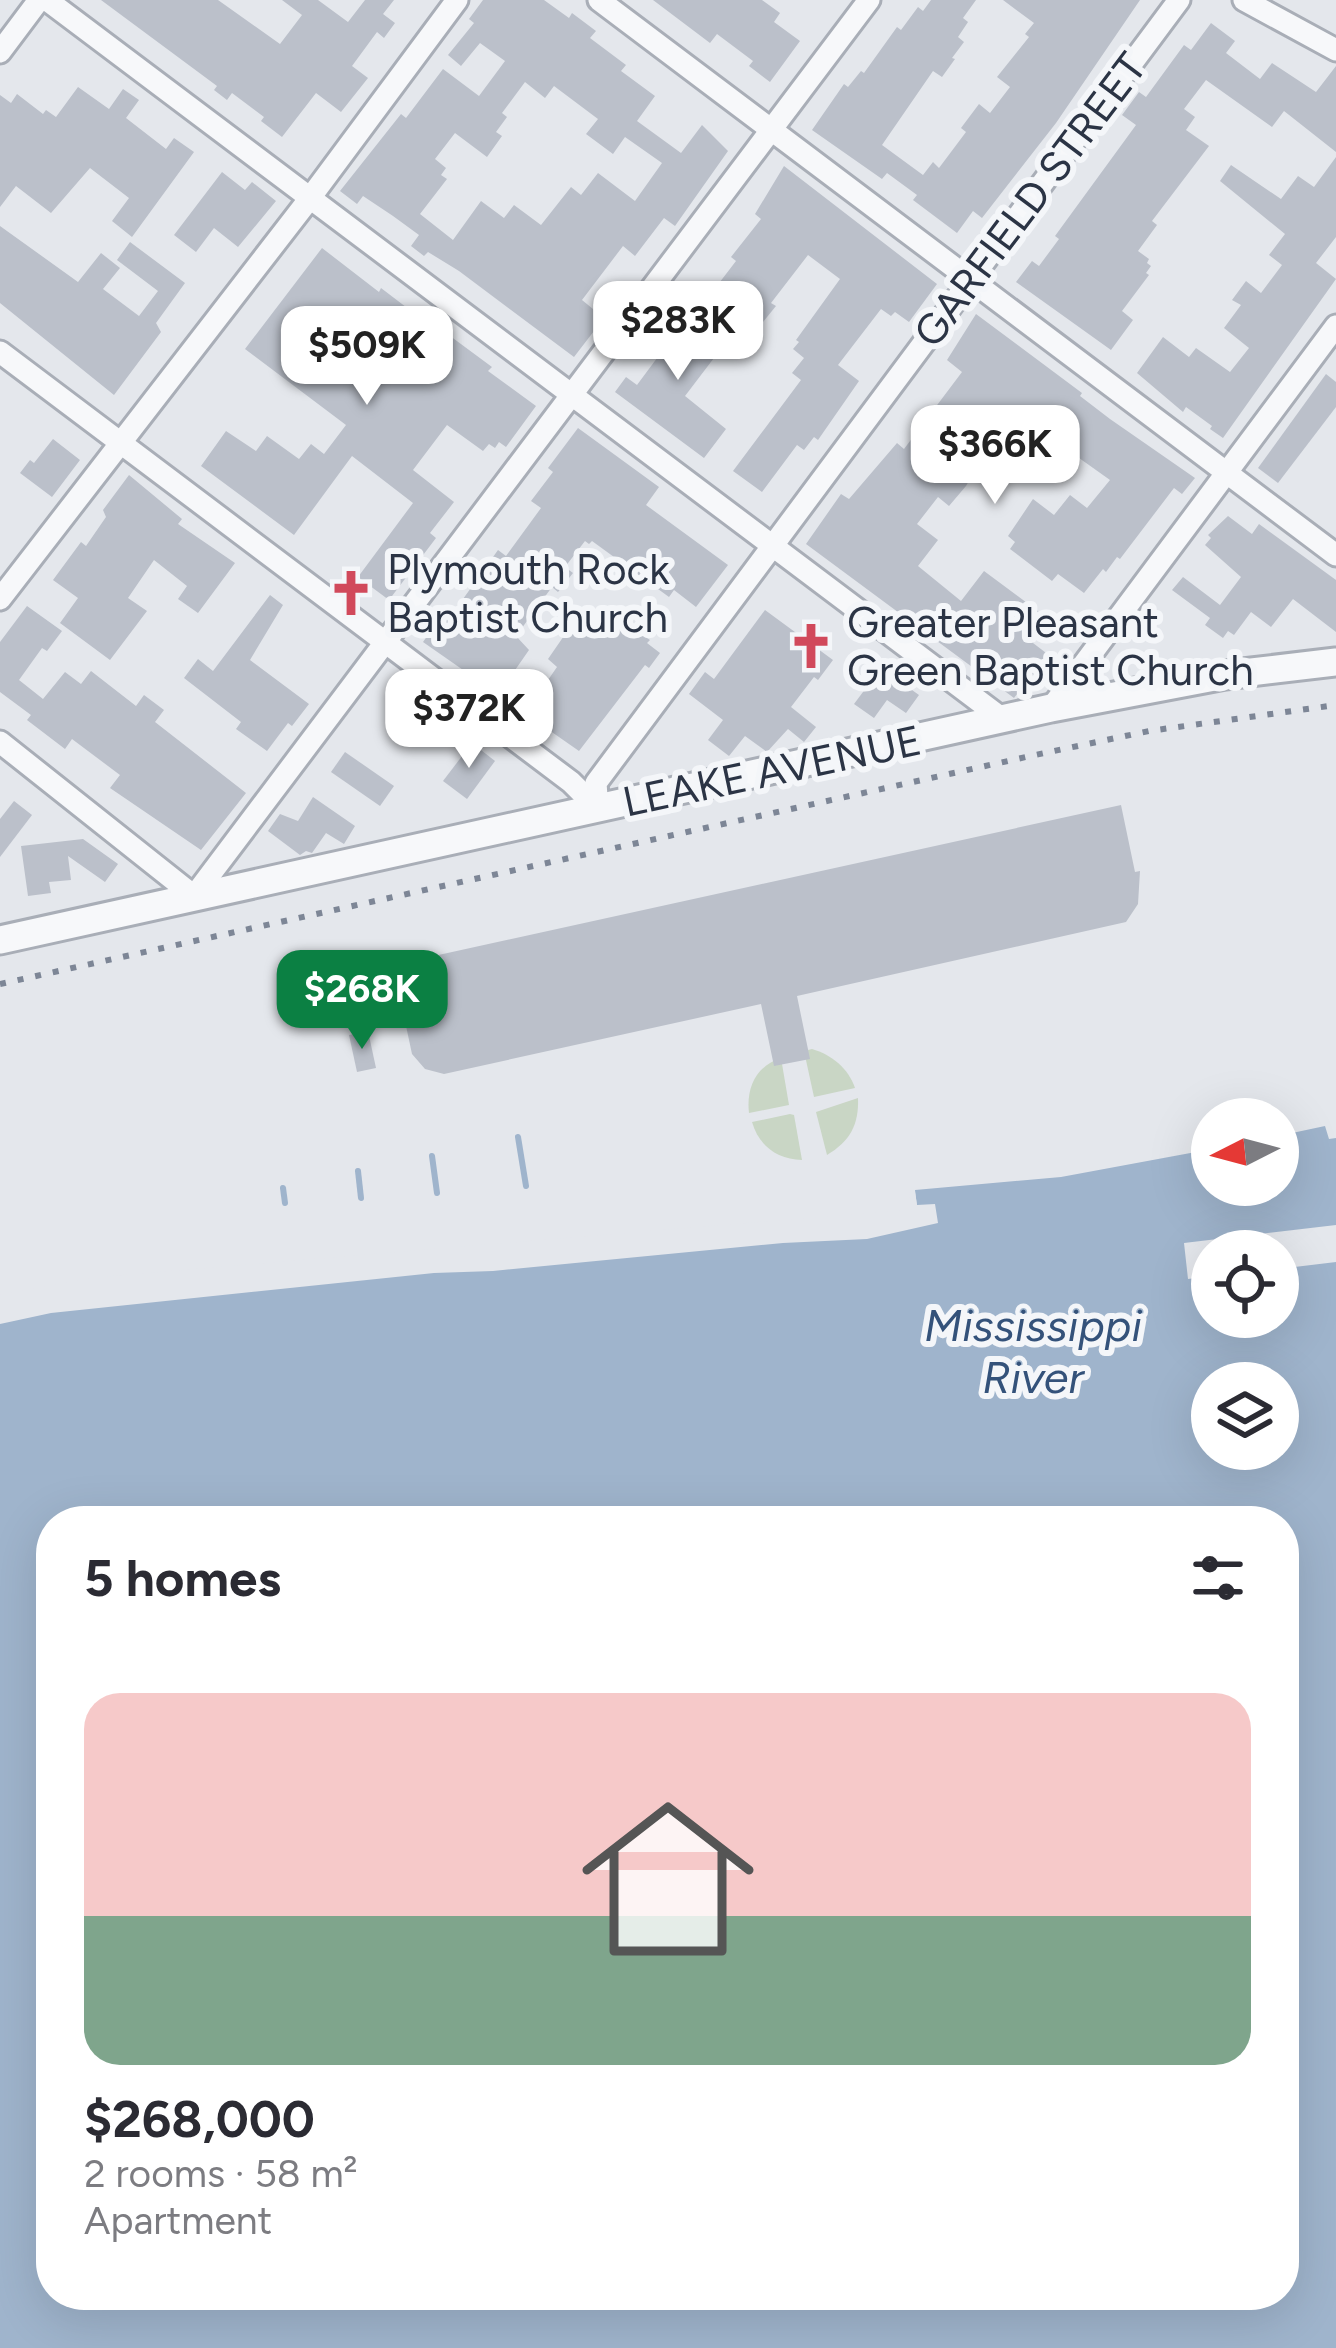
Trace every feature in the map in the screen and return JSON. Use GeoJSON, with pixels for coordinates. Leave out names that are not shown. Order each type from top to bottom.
{"type":"FeatureCollection","features":[{"type":"Feature","properties":{"kind":"street"},"geometry":{"type":"LineString","coordinates":[[0,52],[43,0],[1004,719]]}},
{"type":"Feature","properties":{"kind":"street"},"geometry":{"type":"LineString","coordinates":[[0,599],[457,0]]}},
{"type":"Feature","properties":{"kind":"street"},"geometry":{"type":"LineString","coordinates":[[599,0],[1336,555]]}},
{"type":"Feature","properties":{"kind":"street"},"geometry":{"type":"LineString","coordinates":[[0,742],[194,896],[868,0]]}},
{"type":"Feature","properties":{"kind":"street","name":"GARFIELD STREET"},"geometry":{"type":"LineString","coordinates":[[598,809],[596,783],[1179,0]]}},
{"type":"Feature","properties":{"kind":"street"},"geometry":{"type":"LineString","coordinates":[[1244,0],[1336,50]]}},
{"type":"Feature","properties":{"kind":"street"},"geometry":{"type":"LineString","coordinates":[[1051,708],[1336,326]]}},
{"type":"Feature","properties":{"kind":"street"},"geometry":{"type":"LineString","coordinates":[[0,352],[571,782],[598,809]]}},
{"type":"Feature","properties":{"kind":"street","name":"LEAKE AVENUE"},"geometry":{"type":"LineString","coordinates":[[0,940],[1051,708],[1225,675],[1336,662]]}},
{"type":"Feature","properties":{"kind":"green space"},"geometry":{"type":"Polygon","coordinates":[[[812,1049],[838,1063],[855,1088],[814,1097],[804,1051],[812,1049]]]}},
{"type":"Feature","properties":{"kind":"green space"},"geometry":{"type":"Polygon","coordinates":[[[781,1058],[789,1105],[749,1113],[754,1079],[781,1058]]]}},
{"type":"Feature","properties":{"kind":"green space"},"geometry":{"type":"Polygon","coordinates":[[[858,1098],[852,1131],[827,1155],[816,1112],[858,1098]]]}},
{"type":"Feature","properties":{"kind":"green space"},"geometry":{"type":"Polygon","coordinates":[[[794,1115],[802,1160],[770,1150],[752,1122],[794,1115]]]}},
{"type":"Feature","properties":{"kind":"water","name":"Mississippi River"},"geometry":{"type":"Polygon","coordinates":[[[1325,1126],[1329,1139],[1336,1138],[1336,2348],[0,2348],[0,1301],[918,1214],[915,1190],[1061,1177],[1191,1153],[1191,1206],[1299,1206],[1299,1132],[1325,1126]]]}},
{"type":"Feature","properties":{"kind":"pier"},"geometry":{"type":"Polygon","coordinates":[[[915,1192],[917,1205],[935,1204],[938,1223],[867,1239],[434,1273],[51,1313],[0,1324],[0,1295],[99,1277],[912,1209],[909,1193],[915,1192]]]}},
{"type":"Feature","properties":{"kind":"pier"},"geometry":{"type":"Polygon","coordinates":[[[1336,1225],[1336,1262],[1299,1266],[1299,1230],[1294,1230],[1336,1225]]]}},
{"type":"Feature","properties":{"kind":"pier"},"geometry":{"type":"Polygon","coordinates":[[[1191,1242],[1191,1279],[1188,1279],[1184,1243],[1191,1242]]]}},
{"type":"Feature","properties":{"kind":"building"},"geometry":{"type":"Polygon","coordinates":[[[101,0],[218,0],[280,44],[302,15],[282,0],[318,0],[348,22],[365,0],[394,0],[383,14],[395,23],[384,38],[377,32],[352,66],[368,78],[341,112],[316,93],[282,137],[261,121],[264,117],[232,93],[227,100],[214,90],[217,86],[101,0]]]}},
{"type":"Feature","properties":{"kind":"building"},"geometry":{"type":"Polygon","coordinates":[[[483,0],[544,0],[569,18],[572,13],[596,31],[590,38],[626,65],[621,71],[655,96],[637,121],[681,153],[702,125],[728,151],[675,226],[664,218],[635,256],[623,246],[582,300],[604,318],[574,357],[459,271],[411,246],[419,235],[393,216],[363,196],[357,204],[340,191],[443,69],[479,96],[505,61],[480,43],[461,66],[448,55],[474,23],[469,19],[483,0]],[[525,82],[502,113],[507,117],[496,132],[502,136],[487,157],[455,133],[435,159],[446,168],[441,175],[447,179],[420,214],[453,240],[481,201],[504,218],[514,205],[541,225],[571,187],[581,195],[598,173],[635,201],[662,163],[625,137],[613,154],[586,134],[598,119],[554,86],[545,98],[525,82]]]}},
{"type":"Feature","properties":{"kind":"building"},"geometry":{"type":"Polygon","coordinates":[[[653,0],[762,0],[780,13],[774,22],[800,41],[770,82],[749,66],[753,61],[717,34],[710,43],[653,0]]]}},
{"type":"Feature","properties":{"kind":"building"},"geometry":{"type":"Polygon","coordinates":[[[931,0],[976,0],[963,18],[968,22],[958,37],[964,42],[955,59],[942,77],[933,71],[882,145],[923,175],[933,162],[939,168],[966,132],[961,128],[979,104],[990,113],[1010,87],[997,77],[1029,37],[1025,34],[1034,23],[1003,0],[1140,0],[1056,123],[982,218],[973,211],[957,233],[887,173],[882,179],[812,130],[844,84],[848,87],[864,73],[897,27],[901,30],[918,7],[923,11],[931,0]]]}},
{"type":"Feature","properties":{"kind":"building"},"geometry":{"type":"Polygon","coordinates":[[[1211,23],[1235,41],[1226,53],[1260,79],[1272,63],[1316,92],[1336,66],[1336,152],[1284,111],[1272,127],[1206,80],[1184,109],[1195,117],[1186,130],[1209,146],[1152,221],[1157,225],[1138,251],[1149,259],[1149,275],[1122,311],[1133,320],[1111,350],[1016,282],[1032,261],[1039,266],[1059,239],[1055,236],[1136,125],[1122,115],[1139,92],[1146,97],[1184,45],[1191,50],[1211,23]]]}},
{"type":"Feature","properties":{"kind":"building"},"geometry":{"type":"Polygon","coordinates":[[[78,87],[109,109],[123,89],[139,100],[126,118],[166,149],[174,138],[194,152],[132,237],[112,221],[129,198],[90,168],[51,213],[16,186],[0,207],[0,95],[11,103],[17,94],[43,114],[46,110],[56,117],[78,87]]]}},
{"type":"Feature","properties":{"kind":"building"},"geometry":{"type":"Polygon","coordinates":[[[1336,157],[1336,237],[1316,263],[1336,279],[1223,438],[1137,373],[1163,337],[1189,357],[1196,348],[1230,372],[1249,348],[1224,328],[1241,305],[1232,300],[1246,281],[1261,293],[1282,265],[1269,255],[1285,234],[1220,181],[1231,165],[1281,199],[1298,176],[1314,187],[1336,157]]]}},
{"type":"Feature","properties":{"kind":"building"},"geometry":{"type":"Polygon","coordinates":[[[784,166],[937,284],[909,322],[881,309],[838,365],[859,381],[818,440],[814,437],[804,450],[797,445],[762,492],[733,471],[801,380],[792,373],[804,358],[793,349],[796,340],[840,279],[808,255],[771,303],[776,306],[763,322],[756,323],[713,291],[736,261],[731,257],[761,219],[755,214],[784,166]]]}},
{"type":"Feature","properties":{"kind":"building"},"geometry":{"type":"Polygon","coordinates":[[[222,172],[245,190],[252,182],[276,201],[238,247],[214,228],[196,252],[174,235],[222,172]]]}},
{"type":"Feature","properties":{"kind":"building"},"geometry":{"type":"Polygon","coordinates":[[[0,226],[78,282],[101,253],[120,268],[103,289],[139,316],[158,291],[117,260],[130,242],[185,283],[156,323],[161,332],[114,395],[0,303],[0,226]]]}},
{"type":"Feature","properties":{"kind":"building"},"geometry":{"type":"Polygon","coordinates":[[[322,248],[379,292],[381,288],[440,333],[442,330],[536,406],[506,447],[499,442],[483,451],[447,425],[413,470],[454,502],[430,533],[436,538],[389,600],[358,577],[413,503],[352,456],[294,535],[201,466],[226,431],[256,451],[267,436],[299,459],[311,444],[324,454],[346,425],[245,349],[322,248]]]}},
{"type":"Feature","properties":{"kind":"building"},"geometry":{"type":"Polygon","coordinates":[[[679,306],[718,336],[708,348],[717,354],[685,396],[726,429],[704,458],[615,392],[626,377],[637,385],[663,350],[651,341],[679,306]]]}},
{"type":"Feature","properties":{"kind":"building"},"geometry":{"type":"Polygon","coordinates":[[[976,314],[1110,419],[1195,478],[1182,494],[1174,488],[1120,559],[1106,572],[1103,569],[1084,593],[1058,574],[1052,581],[1010,549],[1015,542],[1008,536],[1033,499],[1054,515],[1070,495],[1087,508],[1110,480],[1058,443],[1064,434],[1039,416],[1017,444],[993,426],[973,452],[982,459],[966,486],[949,506],[938,497],[917,524],[938,540],[918,566],[961,601],[984,571],[1050,620],[1033,643],[1054,659],[1039,679],[1032,674],[1014,698],[806,544],[841,494],[849,499],[897,443],[904,449],[962,372],[947,360],[976,314]]]}},
{"type":"Feature","properties":{"kind":"building"},"geometry":{"type":"Polygon","coordinates":[[[1326,374],[1336,382],[1336,407],[1278,483],[1258,468],[1326,374]]]}},
{"type":"Feature","properties":{"kind":"building"},"geometry":{"type":"Polygon","coordinates":[[[578,428],[659,487],[646,505],[728,565],[696,607],[674,590],[669,597],[592,541],[585,541],[565,567],[573,573],[558,592],[552,587],[516,636],[529,650],[513,673],[539,693],[557,667],[548,659],[577,617],[595,631],[608,613],[650,640],[647,643],[660,653],[649,668],[645,665],[579,751],[423,642],[437,622],[441,625],[458,606],[498,550],[506,556],[541,508],[531,501],[578,428]]]}},
{"type":"Feature","properties":{"kind":"building"},"geometry":{"type":"Polygon","coordinates":[[[53,439],[80,460],[52,497],[20,473],[53,439]]]}},
{"type":"Feature","properties":{"kind":"building"},"geometry":{"type":"Polygon","coordinates":[[[129,475],[182,519],[178,524],[235,563],[198,613],[178,599],[187,586],[154,560],[128,598],[147,611],[110,660],[60,623],[78,598],[53,580],[81,542],[86,546],[106,517],[103,510],[129,475]]]}},
{"type":"Feature","properties":{"kind":"building"},"geometry":{"type":"Polygon","coordinates":[[[1228,516],[1252,534],[1259,524],[1336,580],[1336,632],[1293,599],[1271,627],[1251,612],[1234,635],[1228,631],[1223,638],[1205,625],[1210,618],[1172,590],[1183,577],[1220,605],[1241,577],[1205,545],[1211,538],[1208,535],[1228,516]]]}},
{"type":"Feature","properties":{"kind":"building"},"geometry":{"type":"Polygon","coordinates":[[[270,595],[283,605],[250,660],[309,704],[267,751],[236,729],[241,722],[184,678],[198,659],[213,671],[270,595]]]}},
{"type":"Feature","properties":{"kind":"building"},"geometry":{"type":"Polygon","coordinates":[[[27,606],[62,631],[47,651],[42,648],[19,680],[43,699],[65,672],[81,684],[91,671],[136,706],[144,695],[164,710],[155,722],[246,793],[201,850],[110,788],[120,775],[72,739],[65,749],[0,692],[0,642],[27,606]]]}},
{"type":"Feature","properties":{"kind":"building"},"geometry":{"type":"Polygon","coordinates":[[[765,610],[833,660],[791,707],[816,727],[804,742],[788,729],[767,752],[745,736],[729,756],[708,740],[723,720],[689,694],[705,672],[714,679],[765,610]]]}},
{"type":"Feature","properties":{"kind":"building"},"geometry":{"type":"Polygon","coordinates":[[[881,668],[919,695],[906,713],[887,700],[874,718],[854,704],[881,668]]]}},
{"type":"Feature","properties":{"kind":"building"},"geometry":{"type":"Polygon","coordinates":[[[400,682],[449,718],[436,737],[387,701],[400,682]]]}},
{"type":"Feature","properties":{"kind":"building"},"geometry":{"type":"Polygon","coordinates":[[[472,743],[495,761],[467,799],[443,781],[472,743]]]}},
{"type":"Feature","properties":{"kind":"building"},"geometry":{"type":"Polygon","coordinates":[[[345,752],[394,786],[380,806],[331,772],[345,752]]]}},
{"type":"Feature","properties":{"kind":"building"},"geometry":{"type":"Polygon","coordinates":[[[313,797],[355,826],[344,844],[326,833],[312,853],[300,855],[268,831],[280,814],[298,821],[313,797]]]}},
{"type":"Feature","properties":{"kind":"building"},"geometry":{"type":"Polygon","coordinates":[[[14,801],[32,815],[0,857],[0,819],[14,801]]]}},
{"type":"Feature","properties":{"kind":"building"},"geometry":{"type":"Polygon","coordinates":[[[1121,805],[1135,872],[1140,871],[1138,904],[1126,922],[797,996],[810,1059],[774,1066],[761,1004],[444,1074],[425,1069],[412,1054],[393,965],[1121,805]]]}},
{"type":"Feature","properties":{"kind":"building"},"geometry":{"type":"Polygon","coordinates":[[[83,839],[118,864],[105,882],[68,856],[71,880],[49,882],[51,893],[28,896],[21,846],[83,839]]]}},
{"type":"Feature","properties":{"kind":"building"},"geometry":{"type":"Polygon","coordinates":[[[368,1031],[376,1068],[357,1072],[349,1035],[368,1031]]]}},
{"type":"Feature","properties":{"kind":"waterway"},"geometry":{"type":"LineString","coordinates":[[518,1137],[526,1186]]}},
{"type":"Feature","properties":{"kind":"waterway"},"geometry":{"type":"LineString","coordinates":[[432,1156],[437,1193]]}},
{"type":"Feature","properties":{"kind":"waterway"},"geometry":{"type":"LineString","coordinates":[[358,1171],[361,1198]]}},
{"type":"Feature","properties":{"kind":"waterway"},"geometry":{"type":"LineString","coordinates":[[283,1188],[285,1203]]}},
{"type":"Feature","properties":{"kind":"railway"},"geometry":{"type":"LineString","coordinates":[[0,984],[1149,731],[1336,705]]}},
{"type":"Feature","properties":{"kind":"place","name":"Plymouth Rock Baptist Church"},"geometry":{"type":"Point","coordinates":[351,593]}},
{"type":"Feature","properties":{"kind":"place","name":"Greater Pleasant Green Baptist Church"},"geometry":{"type":"Point","coordinates":[811,646]}}]}
